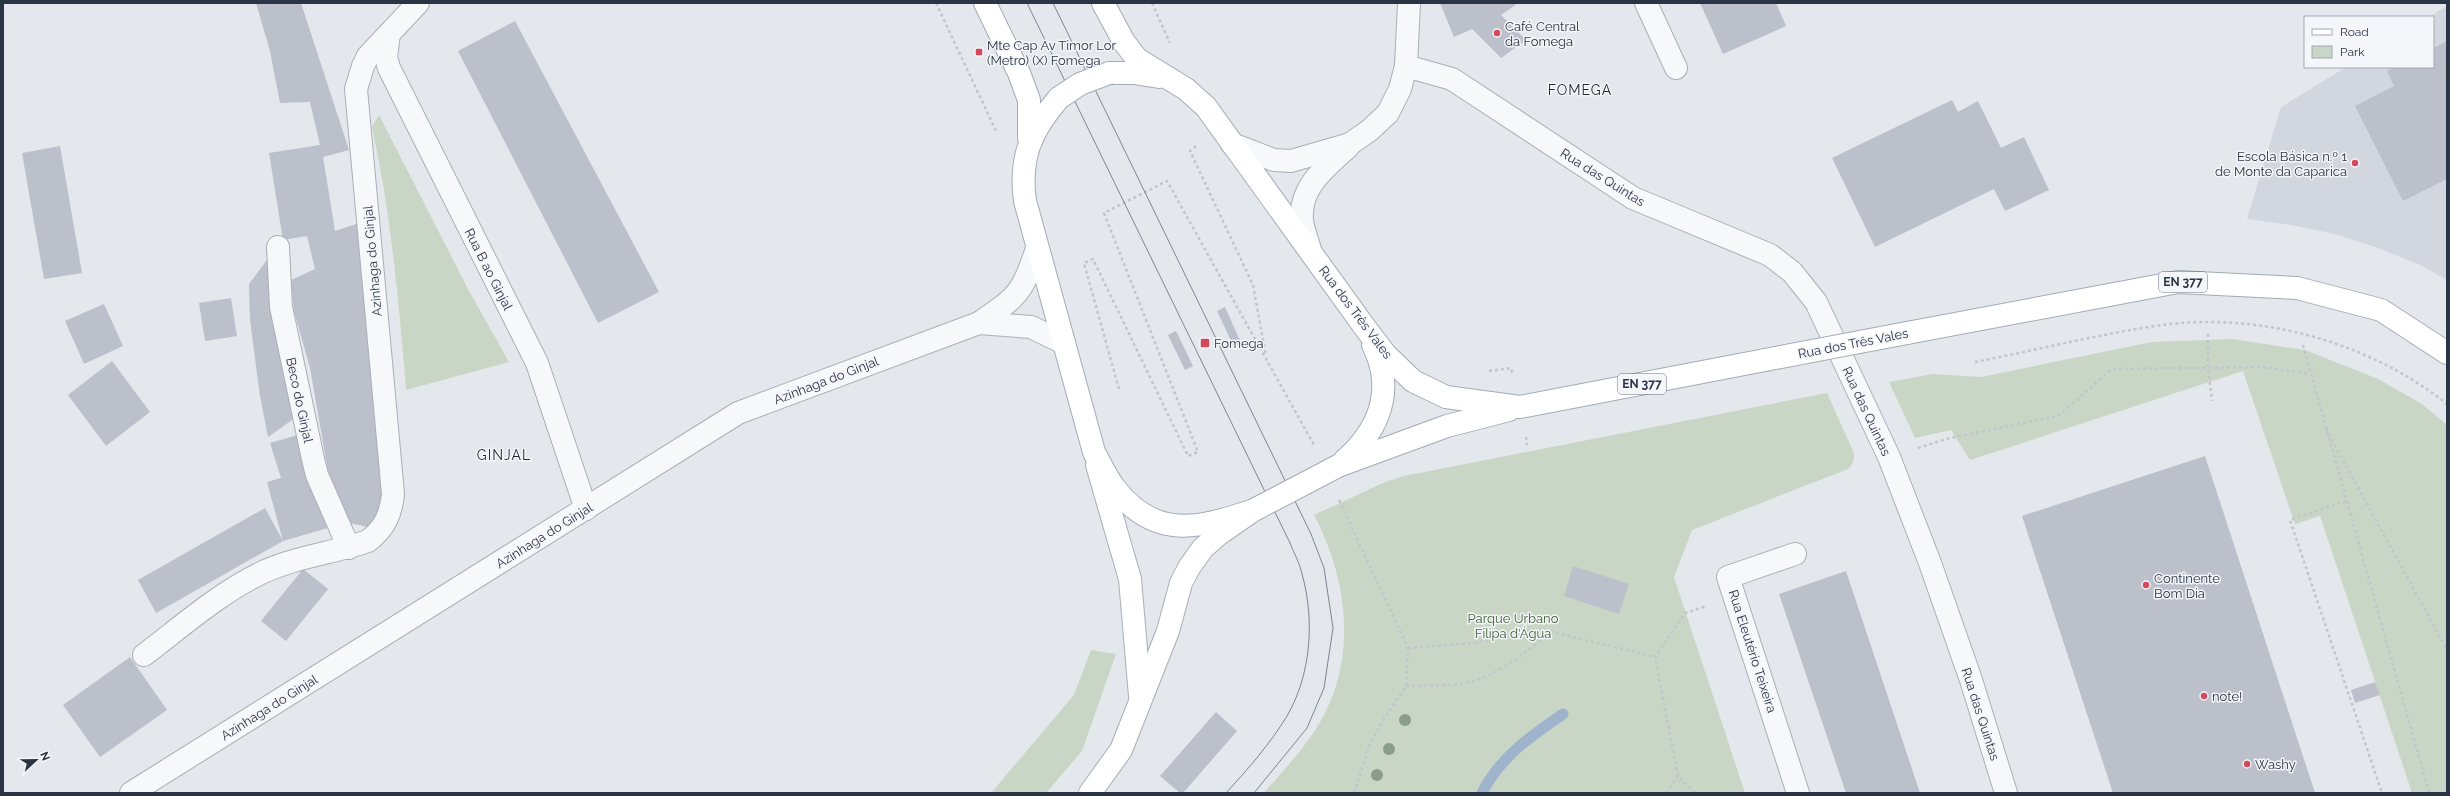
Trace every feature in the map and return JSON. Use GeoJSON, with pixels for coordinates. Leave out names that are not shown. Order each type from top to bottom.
{"type":"FeatureCollection","features":[{"type":"Feature","properties":{"kind":"main road"},"geometry":{"type":"LineString","coordinates":[[985,3],[1020,73],[1029,100],[1029,144]]}},
{"type":"Feature","properties":{"kind":"main road"},"geometry":{"type":"LineString","coordinates":[[1102,3],[1124,42],[1137,59],[1168,79]]}},
{"type":"Feature","properties":{"kind":"main road"},"geometry":{"type":"LineString","coordinates":[[1141,699],[1130,579],[1037,248],[1023,185],[1023,166],[1029,144],[1042,117],[1059,98],[1080,84],[1109,73],[1134,72],[1168,79]]}},
{"type":"Feature","properties":{"kind":"main road","name":"Rua dos Três Vales"},"geometry":{"type":"LineString","coordinates":[[1168,79],[1186,89],[1206,107],[1386,355],[1413,381],[1446,397],[1520,407],[2178,282],[2297,288],[2381,310],[2447,353]]}},
{"type":"Feature","properties":{"kind":"main road"},"geometry":{"type":"LineString","coordinates":[[1090,793],[1121,750],[1168,631],[1181,583],[1190,566],[1203,548],[1219,534],[1254,510],[1338,466],[1362,445],[1376,422],[1383,398],[1384,378],[1377,353],[1366,329]]}},
{"type":"Feature","properties":{"kind":"main road","name":"EN 377"},"geometry":{"type":"LineString","coordinates":[[1338,466],[1447,426],[1520,407]]}},
{"type":"Feature","properties":{"kind":"main road"},"geometry":{"type":"LineString","coordinates":[[1094,452],[1113,486],[1130,505],[1145,516],[1166,524],[1194,526],[1216,523],[1254,510]]}},
{"type":"Feature","properties":{"kind":"street","name":"Azinhaga do Ginjal"},"geometry":{"type":"LineString","coordinates":[[144,655],[230,591],[261,573],[290,561],[349,548],[368,541],[379,533],[391,508],[393,494],[356,89],[363,66],[368,56],[418,3]]}},
{"type":"Feature","properties":{"kind":"street"},"geometry":{"type":"LineString","coordinates":[[1311,252],[1302,220],[1305,197],[1313,179],[1350,144],[1370,130],[1388,113],[1400,89],[1406,66],[1409,3]]}},
{"type":"Feature","properties":{"kind":"street"},"geometry":{"type":"LineString","coordinates":[[1646,3],[1676,68]]}},
{"type":"Feature","properties":{"kind":"street","name":"Rua B ao Ginjal"},"geometry":{"type":"LineString","coordinates":[[389,34],[386,57],[389,68],[536,363],[586,509]]}},
{"type":"Feature","properties":{"kind":"street","name":"Rua das Quintas"},"geometry":{"type":"LineString","coordinates":[[1406,66],[1452,80],[1633,198],[1770,255],[1792,272],[1816,302],[1889,457],[1930,563],[1971,680],[2006,793]]}},
{"type":"Feature","properties":{"kind":"street"},"geometry":{"type":"LineString","coordinates":[[1232,144],[1274,160],[1291,161],[1350,144]]}},
{"type":"Feature","properties":{"kind":"street","name":"Beco do Ginjal"},"geometry":{"type":"LineString","coordinates":[[278,247],[281,307],[313,459],[317,475],[349,548]]}},
{"type":"Feature","properties":{"kind":"street","name":"Azinhaga do Ginjal"},"geometry":{"type":"LineString","coordinates":[[131,793],[738,413],[979,322],[1013,300],[1028,278],[1037,248]]}},
{"type":"Feature","properties":{"kind":"street","name":"Azinhaga do Ginjal"},"geometry":{"type":"LineString","coordinates":[[979,322],[1031,327],[1064,343]]}},
{"type":"Feature","properties":{"kind":"street","name":"Rua Eleutério Teixeira"},"geometry":{"type":"LineString","coordinates":[[1795,554],[1728,577],[1798,793]]}},
{"type":"Feature","properties":{"kind":"path"},"geometry":{"type":"LineString","coordinates":[[936,3],[1000,139]]}},
{"type":"Feature","properties":{"kind":"path"},"geometry":{"type":"LineString","coordinates":[[1119,389],[1084,263],[1093,259],[1188,456],[1198,452],[1104,212],[1167,181]]}},
{"type":"Feature","properties":{"kind":"path"},"geometry":{"type":"LineString","coordinates":[[1205,184],[1253,285],[1266,359]]}},
{"type":"Feature","properties":{"kind":"path"},"geometry":{"type":"LineString","coordinates":[[1975,362],[2163,325],[2218,322],[2270,327],[2338,345],[2378,360],[2413,380],[2447,404]]}},
{"type":"Feature","properties":{"kind":"path"},"geometry":{"type":"LineString","coordinates":[[2208,334],[2208,367],[2212,401]]}},
{"type":"Feature","properties":{"kind":"path"},"geometry":{"type":"LineString","coordinates":[[2303,345],[2324,425],[2429,793]]}},
{"type":"Feature","properties":{"kind":"path"},"geometry":{"type":"LineString","coordinates":[[1889,457],[1946,439],[2058,416],[2112,368],[2262,367],[2310,374]]}},
{"type":"Feature","properties":{"kind":"path"},"geometry":{"type":"LineString","coordinates":[[1487,371],[1511,368]]}},
{"type":"Feature","properties":{"kind":"path"},"geometry":{"type":"LineString","coordinates":[[2324,425],[2447,650]]}},
{"type":"Feature","properties":{"kind":"path"},"geometry":{"type":"LineString","coordinates":[[2346,501],[2290,520],[2382,793]]}},
{"type":"Feature","properties":{"kind":"path"},"geometry":{"type":"LineString","coordinates":[[1695,793],[1678,776],[1655,657],[1685,613],[1735,597]]}},
{"type":"Feature","properties":{"kind":"path"},"geometry":{"type":"LineString","coordinates":[[1408,648],[1474,643],[1540,628],[1655,657]]}},
{"type":"Feature","properties":{"kind":"path"},"geometry":{"type":"LineString","coordinates":[[1406,686],[1462,683],[1479,679],[1503,668],[1553,632]]}},
{"type":"Feature","properties":{"kind":"path"},"geometry":{"type":"LineString","coordinates":[[1666,793],[1678,776]]}},
{"type":"Feature","properties":{"kind":"shaded area","name":"Escola Básica n.º 1 de Monte da Caparica"},"geometry":{"type":"Polygon","coordinates":[[[2447,6],[2447,280],[2420,265],[2378,248],[2335,234],[2291,225],[2247,219],[2281,107],[2344,68],[2434,68],[2434,16],[2431,16],[2447,6]]]}},
{"type":"Feature","properties":{"kind":"green space"},"geometry":{"type":"Polygon","coordinates":[[[379,115],[468,289],[509,362],[406,390],[389,225],[379,160],[372,127],[379,115]]]}},
{"type":"Feature","properties":{"kind":"green space"},"geometry":{"type":"Polygon","coordinates":[[[2232,339],[2305,350],[2378,379],[2422,404],[2447,425],[2447,793],[2412,793],[2320,516],[2295,524],[2243,371],[1970,460],[1951,430],[1915,438],[1889,382],[1933,374],[1981,377],[2152,342],[2232,339]]]}},
{"type":"Feature","properties":{"kind":"green space","name":"Parque Urbano Filipa d'Água"},"geometry":{"type":"Polygon","coordinates":[[[1827,393],[1853,451],[1854,461],[1850,467],[1692,530],[1674,577],[1745,793],[1264,793],[1300,751],[1319,724],[1331,699],[1339,673],[1344,646],[1344,619],[1341,592],[1335,566],[1326,540],[1314,515],[1385,482],[1404,476],[1827,393]]]}},
{"type":"Feature","properties":{"kind":"green space"},"geometry":{"type":"Polygon","coordinates":[[[1091,650],[1116,654],[1082,751],[1046,793],[991,793],[1074,695],[1091,650]]]}},
{"type":"Feature","properties":{"kind":"building"},"geometry":{"type":"Polygon","coordinates":[[[256,3],[301,3],[349,150],[323,157],[335,231],[365,221],[384,503],[368,527],[345,522],[328,471],[310,368],[294,311],[291,280],[315,269],[307,236],[283,240],[269,153],[320,145],[310,102],[280,103],[270,51],[256,3]]]}},
{"type":"Feature","properties":{"kind":"building","name":"Café Central da Fomega"},"geometry":{"type":"Polygon","coordinates":[[[1440,3],[1518,3],[1501,15],[1526,40],[1501,58],[1472,29],[1454,37],[1440,3]]]}},
{"type":"Feature","properties":{"kind":"building"},"geometry":{"type":"Polygon","coordinates":[[[1700,3],[1776,3],[1786,26],[1723,54],[1700,3]]]}},
{"type":"Feature","properties":{"kind":"building"},"geometry":{"type":"Polygon","coordinates":[[[515,21],[659,292],[598,323],[458,51],[515,21]]]}},
{"type":"Feature","properties":{"kind":"building"},"geometry":{"type":"Polygon","coordinates":[[[2447,41],[2447,179],[2403,201],[2355,106],[2394,86],[2387,71],[2393,68],[2434,68],[2434,48],[2447,41]]]}},
{"type":"Feature","properties":{"kind":"building"},"geometry":{"type":"Polygon","coordinates":[[[1952,100],[1958,112],[1978,101],[2001,148],[2024,137],[2049,190],[2005,211],[1994,189],[1875,247],[1832,158],[1952,100]]]}},
{"type":"Feature","properties":{"kind":"building"},"geometry":{"type":"Polygon","coordinates":[[[60,146],[82,273],[44,279],[22,153],[60,146]]]}},
{"type":"Feature","properties":{"kind":"building"},"geometry":{"type":"Polygon","coordinates":[[[273,252],[299,415],[268,437],[260,396],[250,320],[249,284],[273,252]]]}},
{"type":"Feature","properties":{"kind":"building"},"geometry":{"type":"Polygon","coordinates":[[[231,298],[237,336],[205,341],[199,303],[231,298]]]}},
{"type":"Feature","properties":{"kind":"building"},"geometry":{"type":"Polygon","coordinates":[[[104,304],[123,346],[84,364],[65,321],[104,304]]]}},
{"type":"Feature","properties":{"kind":"building"},"geometry":{"type":"Polygon","coordinates":[[[1225,307],[1241,343],[1234,347],[1217,311],[1225,307]]]}},
{"type":"Feature","properties":{"kind":"building"},"geometry":{"type":"Polygon","coordinates":[[[1176,331],[1193,366],[1185,370],[1168,335],[1176,331]]]}},
{"type":"Feature","properties":{"kind":"building"},"geometry":{"type":"Polygon","coordinates":[[[112,361],[150,412],[106,446],[68,395],[112,361]]]}},
{"type":"Feature","properties":{"kind":"building"},"geometry":{"type":"Polygon","coordinates":[[[301,434],[328,528],[283,541],[267,482],[281,478],[270,443],[301,434]]]}},
{"type":"Feature","properties":{"kind":"building","name":"Continente Bom Dia"},"geometry":{"type":"Polygon","coordinates":[[[2205,456],[2315,793],[2113,793],[2022,516],[2205,456]]]}},
{"type":"Feature","properties":{"kind":"building"},"geometry":{"type":"Polygon","coordinates":[[[265,508],[283,541],[156,613],[138,580],[265,508]]]}},
{"type":"Feature","properties":{"kind":"building"},"geometry":{"type":"Polygon","coordinates":[[[1573,566],[1629,584],[1619,614],[1564,596],[1573,566]]]}},
{"type":"Feature","properties":{"kind":"building"},"geometry":{"type":"Polygon","coordinates":[[[303,569],[328,589],[286,641],[261,621],[303,569]]]}},
{"type":"Feature","properties":{"kind":"building"},"geometry":{"type":"Polygon","coordinates":[[[1846,571],[1920,793],[1846,793],[1779,594],[1846,571]]]}},
{"type":"Feature","properties":{"kind":"building"},"geometry":{"type":"Polygon","coordinates":[[[130,657],[167,710],[100,757],[63,705],[130,657]]]}},
{"type":"Feature","properties":{"kind":"building"},"geometry":{"type":"Polygon","coordinates":[[[2375,682],[2380,695],[2355,703],[2351,690],[2375,682]]]}},
{"type":"Feature","properties":{"kind":"building"},"geometry":{"type":"Polygon","coordinates":[[[1216,712],[1237,731],[1183,793],[1180,793],[1160,776],[1216,712]]]}},
{"type":"Feature","properties":{"kind":"waterway"},"geometry":{"type":"LineString","coordinates":[[1482,793],[1489,780],[1517,748],[1563,714]]}},
{"type":"Feature","properties":{"kind":"tram line"},"geometry":{"type":"LineString","coordinates":[[1027,3],[1290,543],[1301,570],[1309,610],[1308,647],[1306,665],[1301,683],[1287,716],[1258,756],[1226,793]]}},
{"type":"Feature","properties":{"kind":"tram line"},"geometry":{"type":"LineString","coordinates":[[1053,3],[1311,534],[1324,568],[1333,628],[1324,688],[1307,728],[1254,793]]}},
{"type":"Feature","properties":{"kind":"place","name":"Café Central da Fomega"},"geometry":{"type":"Point","coordinates":[1497,33]}},
{"type":"Feature","properties":{"kind":"place","name":"Mte Cap Av Timor Lor (Metro) (X) Fomega"},"geometry":{"type":"Point","coordinates":[979,52]}},
{"type":"Feature","properties":{"kind":"place","name":"Escola Básica n.º 1 de Monte da Caparica"},"geometry":{"type":"Point","coordinates":[2355,163]}},
{"type":"Feature","properties":{"kind":"place","name":"Fomega"},"geometry":{"type":"Point","coordinates":[1205,343]}},
{"type":"Feature","properties":{"kind":"place","name":"Continente Bom Dia"},"geometry":{"type":"Point","coordinates":[2146,585]}},
{"type":"Feature","properties":{"kind":"place","name":"note!"},"geometry":{"type":"Point","coordinates":[2204,696]}},
{"type":"Feature","properties":{"kind":"place","name":"Washy"},"geometry":{"type":"Point","coordinates":[2247,764]}},
{"type":"Feature","properties":{"kind":"district","name":"FOMEGA"},"geometry":{"type":"Point","coordinates":[1580,90]}},
{"type":"Feature","properties":{"kind":"district","name":"GINJAL"},"geometry":{"type":"Point","coordinates":[504,455]}}]}
